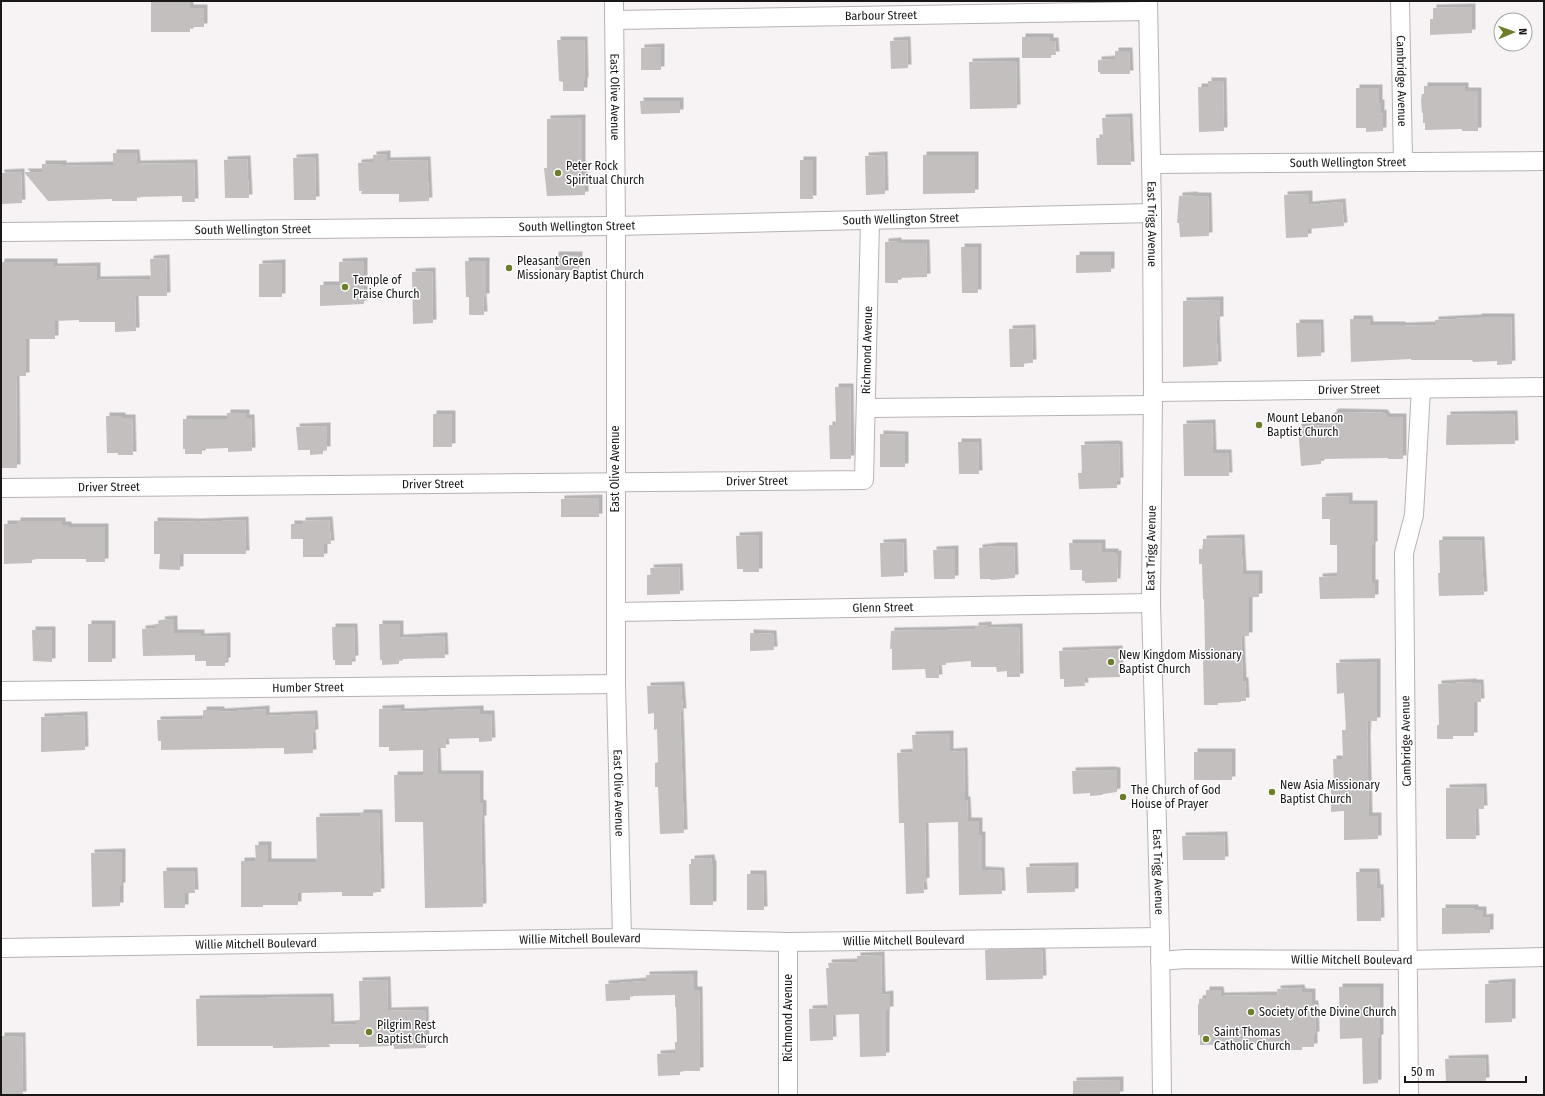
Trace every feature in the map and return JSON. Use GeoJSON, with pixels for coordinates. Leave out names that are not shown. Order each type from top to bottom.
{"type":"FeatureCollection","features":[{"type":"Feature","properties":{"kind":"street","name":"East Olive Avenue"},"geometry":{"type":"LineString","coordinates":[[614,1],[616,226],[616,684],[622,938]]}},
{"type":"Feature","properties":{"kind":"street","name":"Cambridge Avenue"},"geometry":{"type":"LineString","coordinates":[[1400,1],[1403,162]]}},
{"type":"Feature","properties":{"kind":"street","name":"Barbour Street"},"geometry":{"type":"LineString","coordinates":[[614,20],[1148,6]]}},
{"type":"Feature","properties":{"kind":"street","name":"East Trigg Avenue"},"geometry":{"type":"LineString","coordinates":[[1148,6],[1152,213],[1153,398],[1151,602],[1160,937],[1162,1095]]}},
{"type":"Feature","properties":{"kind":"street","name":"South Wellington Street"},"geometry":{"type":"LineString","coordinates":[[1151,164],[1544,161]]}},
{"type":"Feature","properties":{"kind":"street","name":"South Wellington Street"},"geometry":{"type":"LineString","coordinates":[[1,232],[616,226],[1152,213]]}},
{"type":"Feature","properties":{"kind":"street","name":"Richmond Avenue"},"geometry":{"type":"LineString","coordinates":[[864,480],[867,408],[870,221]]}},
{"type":"Feature","properties":{"kind":"street","name":"Driver Street"},"geometry":{"type":"LineString","coordinates":[[867,408],[1421,389],[1544,388]]}},
{"type":"Feature","properties":{"kind":"street","name":"Cambridge Avenue"},"geometry":{"type":"LineString","coordinates":[[1409,1095],[1404,553],[1414,515],[1421,389]]}},
{"type":"Feature","properties":{"kind":"street","name":"Driver Street"},"geometry":{"type":"LineString","coordinates":[[1,488],[864,480]]}},
{"type":"Feature","properties":{"kind":"street","name":"Glenn Street"},"geometry":{"type":"LineString","coordinates":[[616,612],[1151,602]]}},
{"type":"Feature","properties":{"kind":"street","name":"Humber Street"},"geometry":{"type":"LineString","coordinates":[[1,691],[616,684]]}},
{"type":"Feature","properties":{"kind":"street","name":"Willie Mitchell Boulevard"},"geometry":{"type":"LineString","coordinates":[[1,948],[622,938],[788,942],[1160,937]]}},
{"type":"Feature","properties":{"kind":"street","name":"Richmond Avenue"},"geometry":{"type":"LineString","coordinates":[[788,942],[788,1095]]}},
{"type":"Feature","properties":{"kind":"street","name":"Willie Mitchell Boulevard"},"geometry":{"type":"LineString","coordinates":[[1160,961],[1186,959],[1408,960],[1544,957]]}},
{"type":"Feature","properties":{"kind":"building"},"geometry":{"type":"Polygon","coordinates":[[[151,1],[190,1],[190,8],[204,8],[204,27],[190,27],[190,32],[151,32],[151,1]]]}},
{"type":"Feature","properties":{"kind":"building"},"geometry":{"type":"Polygon","coordinates":[[[1472,7],[1472,33],[1430,35],[1430,19],[1433,19],[1433,8],[1472,7]]]}},
{"type":"Feature","properties":{"kind":"building"},"geometry":{"type":"Polygon","coordinates":[[[1022,37],[1050,37],[1050,41],[1055,41],[1056,55],[1051,55],[1051,58],[1022,58],[1022,37]]]}},
{"type":"Feature","properties":{"kind":"building"},"geometry":{"type":"Polygon","coordinates":[[[557,40],[584,40],[584,91],[563,91],[563,82],[559,81],[557,40]]]}},
{"type":"Feature","properties":{"kind":"building"},"geometry":{"type":"Polygon","coordinates":[[[907,40],[908,68],[891,69],[890,41],[907,40]]]}},
{"type":"Feature","properties":{"kind":"building"},"geometry":{"type":"Polygon","coordinates":[[[661,47],[661,70],[641,70],[641,48],[661,47]]]}},
{"type":"Feature","properties":{"kind":"building"},"geometry":{"type":"Polygon","coordinates":[[[1115,51],[1129,51],[1130,74],[1100,74],[1100,72],[1098,72],[1098,60],[1115,59],[1115,51]]]}},
{"type":"Feature","properties":{"kind":"building"},"geometry":{"type":"Polygon","coordinates":[[[1016,61],[1017,108],[970,109],[969,62],[1016,61]]]}},
{"type":"Feature","properties":{"kind":"building"},"geometry":{"type":"Polygon","coordinates":[[[1208,81],[1223,81],[1224,131],[1199,132],[1198,87],[1208,87],[1208,81]]]}},
{"type":"Feature","properties":{"kind":"building"},"geometry":{"type":"Polygon","coordinates":[[[1424,86],[1465,86],[1465,91],[1478,91],[1478,131],[1462,131],[1462,129],[1425,130],[1421,100],[1422,94],[1424,94],[1424,86]]]}},
{"type":"Feature","properties":{"kind":"building"},"geometry":{"type":"Polygon","coordinates":[[[1356,88],[1379,88],[1379,103],[1381,103],[1381,114],[1383,113],[1383,131],[1366,132],[1366,128],[1356,128],[1356,88]]]}},
{"type":"Feature","properties":{"kind":"building"},"geometry":{"type":"Polygon","coordinates":[[[640,101],[680,101],[680,113],[641,114],[640,101]]]}},
{"type":"Feature","properties":{"kind":"building"},"geometry":{"type":"Polygon","coordinates":[[[1129,117],[1131,165],[1097,165],[1096,138],[1103,138],[1102,118],[1129,117]]]}},
{"type":"Feature","properties":{"kind":"building"},"geometry":{"type":"Polygon","coordinates":[[[582,118],[582,175],[585,175],[585,195],[547,196],[544,168],[547,168],[547,119],[582,118]]]}},
{"type":"Feature","properties":{"kind":"building"},"geometry":{"type":"Polygon","coordinates":[[[113,153],[136,153],[137,164],[194,163],[195,202],[182,202],[182,196],[137,197],[137,201],[112,201],[112,199],[48,201],[24,172],[42,172],[42,164],[63,164],[63,166],[113,165],[113,153]]]}},
{"type":"Feature","properties":{"kind":"building"},"geometry":{"type":"Polygon","coordinates":[[[387,154],[387,161],[427,160],[429,201],[399,202],[399,194],[361,194],[362,191],[359,191],[358,163],[373,162],[373,155],[387,154]]]}},
{"type":"Feature","properties":{"kind":"building"},"geometry":{"type":"Polygon","coordinates":[[[884,155],[885,194],[866,195],[865,156],[884,155]]]}},
{"type":"Feature","properties":{"kind":"building"},"geometry":{"type":"Polygon","coordinates":[[[923,155],[975,155],[975,193],[923,194],[923,155]]]}},
{"type":"Feature","properties":{"kind":"building"},"geometry":{"type":"Polygon","coordinates":[[[315,157],[316,200],[294,200],[293,158],[315,157]]]}},
{"type":"Feature","properties":{"kind":"building"},"geometry":{"type":"Polygon","coordinates":[[[247,159],[249,198],[225,198],[224,160],[247,159]]]}},
{"type":"Feature","properties":{"kind":"building"},"geometry":{"type":"Polygon","coordinates":[[[800,160],[813,160],[813,199],[800,199],[800,160]]]}},
{"type":"Feature","properties":{"kind":"building"},"geometry":{"type":"Polygon","coordinates":[[[21,172],[22,203],[1,204],[1,173],[21,172]]]}},
{"type":"Feature","properties":{"kind":"building"},"geometry":{"type":"Polygon","coordinates":[[[1309,194],[1309,205],[1342,202],[1344,226],[1308,229],[1308,237],[1286,238],[1284,195],[1309,194]]]}},
{"type":"Feature","properties":{"kind":"building"},"geometry":{"type":"Polygon","coordinates":[[[1179,196],[1208,196],[1209,236],[1180,237],[1179,223],[1177,223],[1179,196]]]}},
{"type":"Feature","properties":{"kind":"building"},"geometry":{"type":"Polygon","coordinates":[[[898,241],[898,243],[926,243],[927,277],[898,278],[898,283],[885,283],[885,242],[898,241]]]}},
{"type":"Feature","properties":{"kind":"building"},"geometry":{"type":"Polygon","coordinates":[[[961,247],[978,247],[978,293],[962,293],[961,247]]]}},
{"type":"Feature","properties":{"kind":"building"},"geometry":{"type":"Polygon","coordinates":[[[555,255],[579,255],[579,270],[555,270],[555,255]]]}},
{"type":"Feature","properties":{"kind":"building"},"geometry":{"type":"Polygon","coordinates":[[[1076,255],[1111,255],[1111,272],[1076,273],[1076,255]]]}},
{"type":"Feature","properties":{"kind":"building"},"geometry":{"type":"Polygon","coordinates":[[[166,258],[167,296],[135,296],[136,331],[115,332],[115,322],[79,322],[79,320],[55,321],[55,339],[26,339],[26,376],[16,376],[17,468],[1,468],[1,262],[54,262],[54,267],[97,266],[97,280],[151,279],[150,259],[166,258]]]}},
{"type":"Feature","properties":{"kind":"building"},"geometry":{"type":"Polygon","coordinates":[[[364,261],[364,304],[320,306],[320,285],[339,285],[339,262],[364,261]]]}},
{"type":"Feature","properties":{"kind":"building"},"geometry":{"type":"Polygon","coordinates":[[[465,261],[486,261],[486,297],[483,297],[484,315],[469,315],[469,297],[466,297],[465,261]]]}},
{"type":"Feature","properties":{"kind":"building"},"geometry":{"type":"Polygon","coordinates":[[[282,263],[282,297],[259,297],[259,264],[282,263]]]}},
{"type":"Feature","properties":{"kind":"building"},"geometry":{"type":"Polygon","coordinates":[[[432,271],[433,323],[413,324],[412,272],[432,271]]]}},
{"type":"Feature","properties":{"kind":"building"},"geometry":{"type":"Polygon","coordinates":[[[1220,300],[1220,320],[1216,320],[1218,365],[1183,367],[1183,301],[1220,300]]]}},
{"type":"Feature","properties":{"kind":"building"},"geometry":{"type":"Polygon","coordinates":[[[1478,317],[1511,317],[1512,364],[1497,365],[1497,361],[1473,362],[1472,360],[1411,359],[1351,362],[1350,319],[1369,319],[1370,325],[1402,326],[1435,325],[1435,320],[1478,317]]]}},
{"type":"Feature","properties":{"kind":"building"},"geometry":{"type":"Polygon","coordinates":[[[1296,323],[1320,323],[1321,356],[1297,357],[1296,323]]]}},
{"type":"Feature","properties":{"kind":"building"},"geometry":{"type":"Polygon","coordinates":[[[1032,328],[1033,363],[1024,363],[1024,367],[1010,367],[1009,329],[1032,328]]]}},
{"type":"Feature","properties":{"kind":"building"},"geometry":{"type":"Polygon","coordinates":[[[835,387],[850,387],[851,459],[830,459],[829,425],[836,425],[835,387]]]}},
{"type":"Feature","properties":{"kind":"building"},"geometry":{"type":"Polygon","coordinates":[[[227,413],[246,413],[246,418],[251,418],[252,451],[228,452],[228,448],[202,449],[202,454],[185,454],[185,449],[183,449],[183,419],[227,419],[227,413]]]}},
{"type":"Feature","properties":{"kind":"building"},"geometry":{"type":"Polygon","coordinates":[[[1333,413],[1384,413],[1387,417],[1403,417],[1403,459],[1321,459],[1321,464],[1301,466],[1298,427],[1327,425],[1327,419],[1334,419],[1333,413]]]}},
{"type":"Feature","properties":{"kind":"building"},"geometry":{"type":"Polygon","coordinates":[[[433,414],[452,414],[452,447],[433,447],[433,414]]]}},
{"type":"Feature","properties":{"kind":"building"},"geometry":{"type":"Polygon","coordinates":[[[1514,414],[1515,444],[1446,445],[1447,415],[1514,414]]]}},
{"type":"Feature","properties":{"kind":"building"},"geometry":{"type":"Polygon","coordinates":[[[106,416],[122,416],[122,418],[132,418],[133,455],[107,453],[106,416]]]}},
{"type":"Feature","properties":{"kind":"building"},"geometry":{"type":"Polygon","coordinates":[[[1212,423],[1213,453],[1228,453],[1229,476],[1184,476],[1183,424],[1212,423]]]}},
{"type":"Feature","properties":{"kind":"building"},"geometry":{"type":"Polygon","coordinates":[[[327,426],[327,450],[323,450],[323,454],[310,455],[310,450],[298,450],[296,427],[327,426]]]}},
{"type":"Feature","properties":{"kind":"building"},"geometry":{"type":"Polygon","coordinates":[[[880,434],[905,435],[905,467],[880,467],[880,434]]]}},
{"type":"Feature","properties":{"kind":"building"},"geometry":{"type":"Polygon","coordinates":[[[958,442],[978,442],[979,474],[959,474],[958,442]]]}},
{"type":"Feature","properties":{"kind":"building"},"geometry":{"type":"Polygon","coordinates":[[[1081,445],[1119,445],[1120,481],[1117,481],[1117,488],[1079,489],[1078,473],[1082,473],[1081,445]]]}},
{"type":"Feature","properties":{"kind":"building"},"geometry":{"type":"Polygon","coordinates":[[[1349,496],[1349,504],[1374,504],[1372,583],[1375,583],[1375,598],[1320,599],[1319,577],[1337,576],[1337,545],[1330,545],[1330,519],[1322,519],[1322,497],[1349,496]]]}},
{"type":"Feature","properties":{"kind":"building"},"geometry":{"type":"Polygon","coordinates":[[[599,498],[599,517],[561,517],[561,499],[599,498]]]}},
{"type":"Feature","properties":{"kind":"building"},"geometry":{"type":"Polygon","coordinates":[[[245,520],[246,554],[180,554],[180,570],[159,569],[160,554],[154,554],[154,521],[198,522],[245,520]]]}},
{"type":"Feature","properties":{"kind":"building"},"geometry":{"type":"Polygon","coordinates":[[[329,520],[331,544],[324,544],[324,557],[303,557],[303,539],[291,539],[291,524],[302,524],[302,521],[329,520]]]}},
{"type":"Feature","properties":{"kind":"building"},"geometry":{"type":"Polygon","coordinates":[[[17,521],[62,521],[62,525],[68,525],[68,527],[105,527],[105,562],[86,562],[86,559],[32,559],[32,563],[4,564],[4,524],[17,524],[17,521]]]}},
{"type":"Feature","properties":{"kind":"building"},"geometry":{"type":"Polygon","coordinates":[[[759,535],[759,572],[743,572],[743,569],[737,569],[736,536],[759,535]]]}},
{"type":"Feature","properties":{"kind":"building"},"geometry":{"type":"Polygon","coordinates":[[[1241,538],[1243,574],[1259,574],[1259,597],[1249,597],[1249,636],[1241,636],[1243,681],[1245,681],[1246,701],[1218,703],[1218,705],[1204,705],[1204,599],[1202,564],[1199,564],[1199,549],[1203,549],[1203,539],[1241,538]]]}},
{"type":"Feature","properties":{"kind":"building"},"geometry":{"type":"Polygon","coordinates":[[[1439,540],[1481,540],[1484,595],[1439,596],[1439,540]]]}},
{"type":"Feature","properties":{"kind":"building"},"geometry":{"type":"Polygon","coordinates":[[[903,542],[904,576],[881,577],[880,543],[903,542]]]}},
{"type":"Feature","properties":{"kind":"building"},"geometry":{"type":"Polygon","coordinates":[[[1069,543],[1102,543],[1102,552],[1115,552],[1115,554],[1118,554],[1117,582],[1085,583],[1085,581],[1082,581],[1082,570],[1070,570],[1069,543]]]}},
{"type":"Feature","properties":{"kind":"building"},"geometry":{"type":"Polygon","coordinates":[[[1014,546],[1015,578],[991,580],[980,579],[979,548],[1014,546]]]}},
{"type":"Feature","properties":{"kind":"building"},"geometry":{"type":"Polygon","coordinates":[[[955,549],[955,579],[934,579],[933,550],[955,549]]]}},
{"type":"Feature","properties":{"kind":"building"},"geometry":{"type":"Polygon","coordinates":[[[679,567],[680,594],[647,595],[647,575],[651,575],[650,568],[679,567]]]}},
{"type":"Feature","properties":{"kind":"building"},"geometry":{"type":"Polygon","coordinates":[[[174,619],[174,633],[201,633],[201,637],[227,636],[227,661],[225,661],[225,666],[206,666],[206,661],[195,661],[195,655],[143,656],[142,629],[155,628],[155,624],[162,623],[161,620],[174,619]]]}},
{"type":"Feature","properties":{"kind":"building"},"geometry":{"type":"Polygon","coordinates":[[[88,624],[112,624],[112,662],[88,662],[88,624]]]}},
{"type":"Feature","properties":{"kind":"building"},"geometry":{"type":"Polygon","coordinates":[[[379,624],[400,624],[400,638],[444,636],[445,658],[401,659],[399,660],[399,664],[382,665],[382,660],[380,660],[379,624]]]}},
{"type":"Feature","properties":{"kind":"building"},"geometry":{"type":"Polygon","coordinates":[[[988,625],[988,628],[1019,627],[1020,677],[1007,677],[1007,671],[997,672],[996,667],[971,667],[971,661],[938,665],[939,678],[926,678],[925,669],[892,670],[892,649],[890,649],[891,631],[975,629],[975,626],[988,625]]]}},
{"type":"Feature","properties":{"kind":"building"},"geometry":{"type":"Polygon","coordinates":[[[332,627],[354,627],[355,659],[352,659],[352,665],[335,665],[335,660],[333,660],[332,627]]]}},
{"type":"Feature","properties":{"kind":"building"},"geometry":{"type":"Polygon","coordinates":[[[32,630],[52,630],[52,662],[33,661],[32,630]]]}},
{"type":"Feature","properties":{"kind":"building"},"geometry":{"type":"Polygon","coordinates":[[[750,633],[773,634],[774,650],[750,651],[750,633]]]}},
{"type":"Feature","properties":{"kind":"building"},"geometry":{"type":"Polygon","coordinates":[[[1119,649],[1120,677],[1084,678],[1085,686],[1064,687],[1064,679],[1060,679],[1059,651],[1119,649]]]}},
{"type":"Feature","properties":{"kind":"building"},"geometry":{"type":"Polygon","coordinates":[[[1377,662],[1377,721],[1368,721],[1367,738],[1369,816],[1378,816],[1378,839],[1344,840],[1344,811],[1331,812],[1331,788],[1334,788],[1333,759],[1343,759],[1342,730],[1346,730],[1344,693],[1337,694],[1336,663],[1377,662]]]}},
{"type":"Feature","properties":{"kind":"building"},"geometry":{"type":"Polygon","coordinates":[[[1480,683],[1481,702],[1474,702],[1474,736],[1453,736],[1453,739],[1437,739],[1437,725],[1439,725],[1438,684],[1480,683]]]}},
{"type":"Feature","properties":{"kind":"building"},"geometry":{"type":"Polygon","coordinates":[[[681,685],[683,712],[680,712],[684,833],[660,834],[658,787],[655,787],[655,763],[658,762],[657,729],[654,730],[654,713],[648,714],[647,686],[681,685]]]}},
{"type":"Feature","properties":{"kind":"building"},"geometry":{"type":"Polygon","coordinates":[[[401,708],[401,712],[480,709],[480,714],[491,714],[492,741],[479,742],[479,738],[445,739],[446,748],[437,748],[438,774],[480,774],[480,803],[483,804],[483,819],[481,819],[483,907],[425,908],[423,822],[395,822],[394,775],[423,775],[423,750],[389,751],[389,747],[379,747],[379,709],[401,708]]]}},
{"type":"Feature","properties":{"kind":"building"},"geometry":{"type":"Polygon","coordinates":[[[266,709],[266,716],[314,714],[315,733],[312,733],[313,753],[284,754],[284,748],[161,750],[161,741],[158,741],[157,720],[202,719],[203,710],[221,710],[221,712],[266,709]]]}},
{"type":"Feature","properties":{"kind":"building"},"geometry":{"type":"Polygon","coordinates":[[[84,715],[85,750],[41,752],[41,717],[84,715]]]}},
{"type":"Feature","properties":{"kind":"building"},"geometry":{"type":"Polygon","coordinates":[[[950,734],[950,752],[964,751],[965,800],[967,800],[968,821],[979,821],[979,835],[982,835],[982,870],[1001,871],[1002,894],[959,895],[958,822],[925,823],[926,881],[923,882],[924,893],[906,894],[904,823],[899,823],[897,753],[913,752],[912,735],[950,734]]]}},
{"type":"Feature","properties":{"kind":"building"},"geometry":{"type":"Polygon","coordinates":[[[1194,752],[1232,752],[1232,780],[1194,780],[1194,752]]]}},
{"type":"Feature","properties":{"kind":"building"},"geometry":{"type":"Polygon","coordinates":[[[1072,771],[1117,771],[1117,792],[1090,796],[1090,793],[1073,794],[1072,771]]]}},
{"type":"Feature","properties":{"kind":"building"},"geometry":{"type":"Polygon","coordinates":[[[1483,787],[1484,809],[1475,809],[1476,839],[1446,839],[1446,788],[1483,787]]]}},
{"type":"Feature","properties":{"kind":"building"},"geometry":{"type":"Polygon","coordinates":[[[360,813],[379,813],[381,892],[373,892],[373,896],[342,896],[342,892],[298,893],[298,905],[263,905],[263,907],[241,907],[241,861],[256,861],[255,845],[268,845],[268,862],[317,862],[316,817],[360,816],[360,813]]]}},
{"type":"Feature","properties":{"kind":"building"},"geometry":{"type":"Polygon","coordinates":[[[1224,835],[1225,860],[1183,860],[1182,836],[1224,835]]]}},
{"type":"Feature","properties":{"kind":"building"},"geometry":{"type":"Polygon","coordinates":[[[122,852],[122,886],[120,886],[120,906],[92,907],[91,853],[122,852]]]}},
{"type":"Feature","properties":{"kind":"building"},"geometry":{"type":"Polygon","coordinates":[[[711,858],[713,864],[713,905],[690,905],[689,864],[691,864],[691,859],[711,858]]]}},
{"type":"Feature","properties":{"kind":"building"},"geometry":{"type":"Polygon","coordinates":[[[1075,866],[1075,892],[1027,893],[1026,867],[1075,866]]]}},
{"type":"Feature","properties":{"kind":"building"},"geometry":{"type":"Polygon","coordinates":[[[163,871],[194,871],[195,893],[185,893],[185,908],[164,908],[163,871]]]}},
{"type":"Feature","properties":{"kind":"building"},"geometry":{"type":"Polygon","coordinates":[[[1356,872],[1376,872],[1377,888],[1380,888],[1381,921],[1357,921],[1356,872]]]}},
{"type":"Feature","properties":{"kind":"building"},"geometry":{"type":"Polygon","coordinates":[[[747,874],[763,874],[764,910],[747,910],[747,874]]]}},
{"type":"Feature","properties":{"kind":"building"},"geometry":{"type":"Polygon","coordinates":[[[1442,908],[1475,908],[1475,910],[1483,910],[1483,918],[1490,917],[1490,933],[1442,934],[1442,908]]]}},
{"type":"Feature","properties":{"kind":"building"},"geometry":{"type":"Polygon","coordinates":[[[1042,949],[1043,979],[986,980],[985,950],[1042,949]]]}},
{"type":"Feature","properties":{"kind":"building"},"geometry":{"type":"Polygon","coordinates":[[[881,955],[882,995],[890,994],[890,1010],[886,1010],[886,1056],[860,1057],[859,1014],[832,1015],[833,1040],[810,1041],[809,1009],[828,1008],[826,968],[829,968],[828,963],[857,962],[857,956],[881,955]]]}},
{"type":"Feature","properties":{"kind":"building"},"geometry":{"type":"Polygon","coordinates":[[[694,974],[694,990],[699,990],[700,1071],[680,1071],[680,1075],[658,1076],[657,1054],[675,1053],[675,1042],[677,1042],[675,995],[630,996],[630,1000],[606,1001],[605,984],[646,981],[646,975],[694,974]]]}},
{"type":"Feature","properties":{"kind":"building"},"geometry":{"type":"Polygon","coordinates":[[[387,980],[388,1011],[425,1010],[426,1048],[394,1049],[394,1046],[359,1047],[359,1044],[329,1044],[330,1047],[273,1048],[273,1046],[197,1046],[196,999],[330,997],[331,1025],[356,1024],[356,1020],[360,1020],[359,981],[387,980]]]}},
{"type":"Feature","properties":{"kind":"building"},"geometry":{"type":"Polygon","coordinates":[[[1512,982],[1512,1022],[1485,1023],[1485,984],[1512,982]]]}},
{"type":"Feature","properties":{"kind":"building"},"geometry":{"type":"Polygon","coordinates":[[[1339,987],[1380,987],[1378,1083],[1363,1084],[1362,1038],[1340,1039],[1339,987]]]}},
{"type":"Feature","properties":{"kind":"building"},"geometry":{"type":"Polygon","coordinates":[[[1301,988],[1302,992],[1312,992],[1312,1004],[1315,1004],[1316,1035],[1314,1035],[1314,1047],[1302,1047],[1302,1050],[1279,1050],[1279,1043],[1200,1045],[1200,1035],[1198,1035],[1198,1004],[1199,999],[1206,998],[1206,990],[1220,990],[1221,996],[1278,995],[1277,989],[1301,988]]]}},
{"type":"Feature","properties":{"kind":"building"},"geometry":{"type":"Polygon","coordinates":[[[1,1036],[22,1036],[23,1095],[1,1095],[1,1036]]]}},
{"type":"Feature","properties":{"kind":"building"},"geometry":{"type":"Polygon","coordinates":[[[1485,1058],[1486,1081],[1446,1082],[1445,1059],[1485,1058]]]}},
{"type":"Feature","properties":{"kind":"building"},"geometry":{"type":"Polygon","coordinates":[[[1120,1080],[1120,1095],[1073,1095],[1073,1081],[1120,1080]]]}},
{"type":"Feature","properties":{"kind":"place","name":"Peter Rock Spiritual Church"},"geometry":{"type":"Point","coordinates":[558,173]}},
{"type":"Feature","properties":{"kind":"place","name":"Pleasant Green Missionary Baptist Church"},"geometry":{"type":"Point","coordinates":[509,268]}},
{"type":"Feature","properties":{"kind":"place","name":"Temple of Praise Church"},"geometry":{"type":"Point","coordinates":[345,287]}},
{"type":"Feature","properties":{"kind":"place","name":"Mount Lebanon Baptist Church"},"geometry":{"type":"Point","coordinates":[1259,425]}},
{"type":"Feature","properties":{"kind":"place","name":"New Kingdom Missionary Baptist Church"},"geometry":{"type":"Point","coordinates":[1111,662]}},
{"type":"Feature","properties":{"kind":"place","name":"New Asia Missionary Baptist Church"},"geometry":{"type":"Point","coordinates":[1272,792]}},
{"type":"Feature","properties":{"kind":"place","name":"The Church of God House of Prayer"},"geometry":{"type":"Point","coordinates":[1123,797]}},
{"type":"Feature","properties":{"kind":"place","name":"Society of the Divine Church"},"geometry":{"type":"Point","coordinates":[1251,1012]}},
{"type":"Feature","properties":{"kind":"place","name":"Pilgrim Rest Baptist Church"},"geometry":{"type":"Point","coordinates":[369,1032]}},
{"type":"Feature","properties":{"kind":"place","name":"Saint Thomas Catholic Church"},"geometry":{"type":"Point","coordinates":[1206,1039]}}]}
